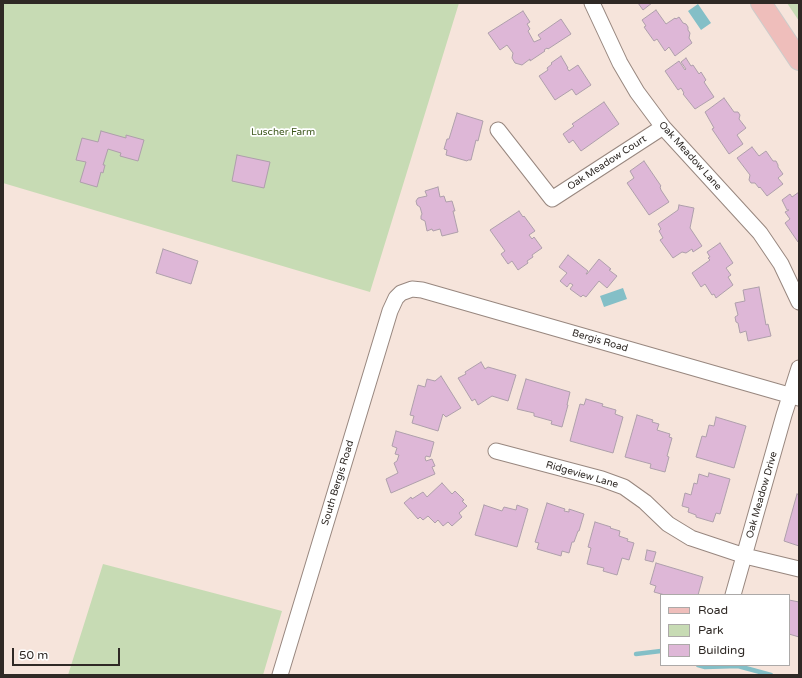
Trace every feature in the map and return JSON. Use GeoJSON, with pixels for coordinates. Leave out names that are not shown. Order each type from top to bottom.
{"type":"FeatureCollection","features":[{"type":"Feature","properties":{"kind":"main road"},"geometry":{"type":"LineString","coordinates":[[761,3],[799,60]]}},
{"type":"Feature","properties":{"kind":"street","name":"Oak Meadow Lane"},"geometry":{"type":"LineString","coordinates":[[592,3],[620,63],[637,92],[662,127],[760,233],[781,264],[799,302]]}},
{"type":"Feature","properties":{"kind":"street","name":"Oak Meadow Court"},"geometry":{"type":"LineString","coordinates":[[498,130],[552,199],[662,127]]}},
{"type":"Feature","properties":{"kind":"street","name":"Bergis Road"},"geometry":{"type":"LineString","coordinates":[[401,293],[412,289],[422,290],[795,396]]}},
{"type":"Feature","properties":{"kind":"street","name":"South Bergis Road"},"geometry":{"type":"LineString","coordinates":[[280,675],[390,311],[396,298],[401,293]]}},
{"type":"Feature","properties":{"kind":"street"},"geometry":{"type":"LineString","coordinates":[[795,396],[799,368]]}},
{"type":"Feature","properties":{"kind":"street","name":"Oak Meadow Drive"},"geometry":{"type":"LineString","coordinates":[[733,594],[795,396]]}},
{"type":"Feature","properties":{"kind":"street","name":"Ridgeview Lane"},"geometry":{"type":"LineString","coordinates":[[496,451],[602,479],[624,487],[645,502],[668,524],[691,538],[745,556],[799,568]]}},
{"type":"Feature","properties":{"kind":"green space","name":"Luscher Farm"},"geometry":{"type":"Polygon","coordinates":[[[3,3],[459,3],[370,292],[3,183],[3,3]]]}},
{"type":"Feature","properties":{"kind":"green space"},"geometry":{"type":"Polygon","coordinates":[[[787,3],[799,3],[799,21],[787,3]]]}},
{"type":"Feature","properties":{"kind":"green space"},"geometry":{"type":"Polygon","coordinates":[[[103,564],[282,611],[263,675],[68,675],[103,564]]]}},
{"type":"Feature","properties":{"kind":"water"},"geometry":{"type":"Polygon","coordinates":[[[698,4],[711,23],[701,30],[688,11],[698,4]]]}},
{"type":"Feature","properties":{"kind":"water"},"geometry":{"type":"Polygon","coordinates":[[[623,288],[627,299],[604,307],[600,296],[623,288]]]}},
{"type":"Feature","properties":{"kind":"building"},"geometry":{"type":"Polygon","coordinates":[[[638,3],[652,3],[643,10],[638,3]]]}},
{"type":"Feature","properties":{"kind":"building"},"geometry":{"type":"Polygon","coordinates":[[[656,10],[666,24],[679,17],[688,27],[690,33],[689,38],[692,43],[675,56],[669,47],[665,51],[657,39],[654,41],[644,27],[646,26],[642,20],[656,10]]]}},
{"type":"Feature","properties":{"kind":"building"},"geometry":{"type":"Polygon","coordinates":[[[523,11],[530,22],[527,24],[530,29],[528,31],[534,42],[541,39],[538,35],[561,19],[571,34],[522,65],[515,63],[512,58],[513,53],[507,45],[500,50],[488,33],[523,11]]]}},
{"type":"Feature","properties":{"kind":"building"},"geometry":{"type":"Polygon","coordinates":[[[561,56],[569,71],[578,65],[591,85],[576,95],[572,89],[555,100],[539,76],[548,70],[547,68],[552,64],[551,63],[561,56]]]}},
{"type":"Feature","properties":{"kind":"building"},"geometry":{"type":"Polygon","coordinates":[[[686,58],[699,74],[701,72],[706,80],[704,82],[714,97],[695,109],[683,94],[684,93],[681,88],[678,90],[665,71],[679,61],[685,70],[686,69],[681,62],[686,58]]]}},
{"type":"Feature","properties":{"kind":"building"},"geometry":{"type":"Polygon","coordinates":[[[724,98],[734,112],[738,112],[740,115],[739,119],[746,128],[737,135],[743,144],[729,154],[712,129],[714,128],[705,112],[724,98]]]}},
{"type":"Feature","properties":{"kind":"building"},"geometry":{"type":"Polygon","coordinates":[[[604,102],[619,124],[581,151],[573,140],[569,143],[563,134],[574,126],[572,124],[604,102]]]}},
{"type":"Feature","properties":{"kind":"building"},"geometry":{"type":"Polygon","coordinates":[[[457,113],[483,121],[471,160],[467,161],[446,155],[447,150],[444,149],[447,139],[449,139],[457,113]]]}},
{"type":"Feature","properties":{"kind":"building"},"geometry":{"type":"Polygon","coordinates":[[[101,131],[126,138],[126,135],[144,140],[138,161],[120,156],[121,153],[108,149],[103,165],[105,165],[103,173],[101,172],[97,187],[80,182],[86,162],[76,160],[82,138],[98,142],[101,131]]]}},
{"type":"Feature","properties":{"kind":"building"},"geometry":{"type":"Polygon","coordinates":[[[752,147],[759,156],[766,151],[773,161],[776,161],[783,174],[778,178],[783,184],[767,196],[760,187],[759,188],[755,183],[751,183],[749,180],[750,175],[737,158],[752,147]]]}},
{"type":"Feature","properties":{"kind":"building"},"geometry":{"type":"Polygon","coordinates":[[[237,155],[270,162],[264,188],[232,181],[237,155]]]}},
{"type":"Feature","properties":{"kind":"building"},"geometry":{"type":"Polygon","coordinates":[[[644,161],[661,186],[661,190],[669,202],[649,215],[627,183],[634,178],[630,171],[644,161]]]}},
{"type":"Feature","properties":{"kind":"building"},"geometry":{"type":"Polygon","coordinates":[[[438,187],[440,197],[444,196],[446,202],[452,201],[458,232],[442,236],[440,229],[433,231],[432,229],[427,231],[425,221],[421,219],[422,214],[416,201],[418,198],[427,196],[425,191],[438,187]]]}},
{"type":"Feature","properties":{"kind":"building"},"geometry":{"type":"Polygon","coordinates":[[[799,192],[798,242],[785,223],[790,219],[785,212],[789,210],[787,210],[782,200],[790,194],[792,197],[799,192]]]}},
{"type":"Feature","properties":{"kind":"building"},"geometry":{"type":"Polygon","coordinates":[[[679,205],[694,208],[690,228],[702,246],[693,252],[692,249],[686,253],[682,252],[673,258],[660,240],[663,238],[659,231],[661,229],[658,224],[678,210],[679,205]]]}},
{"type":"Feature","properties":{"kind":"building"},"geometry":{"type":"Polygon","coordinates":[[[519,211],[535,231],[529,235],[532,239],[534,237],[542,248],[532,255],[533,257],[527,261],[528,263],[518,270],[512,261],[508,264],[501,254],[505,251],[490,230],[519,211]]]}},
{"type":"Feature","properties":{"kind":"building"},"geometry":{"type":"Polygon","coordinates":[[[720,243],[733,263],[726,268],[731,275],[728,277],[733,285],[716,298],[714,294],[712,295],[705,284],[701,287],[692,273],[710,260],[707,252],[720,243]]]}},
{"type":"Feature","properties":{"kind":"building"},"geometry":{"type":"Polygon","coordinates":[[[163,249],[198,261],[191,284],[156,273],[163,249]]]}},
{"type":"Feature","properties":{"kind":"building"},"geometry":{"type":"Polygon","coordinates":[[[568,255],[588,271],[586,274],[599,259],[617,276],[607,288],[599,281],[586,297],[583,295],[581,297],[570,289],[573,285],[570,283],[567,287],[560,281],[567,273],[559,267],[568,255]]]}},
{"type":"Feature","properties":{"kind":"building"},"geometry":{"type":"Polygon","coordinates":[[[759,287],[766,325],[768,324],[771,336],[748,341],[746,331],[740,333],[738,323],[736,322],[735,317],[738,315],[735,303],[745,301],[743,290],[759,287]]]}},
{"type":"Feature","properties":{"kind":"building"},"geometry":{"type":"Polygon","coordinates":[[[481,362],[485,369],[488,367],[516,375],[508,401],[492,396],[478,405],[475,399],[472,401],[458,378],[466,374],[465,372],[481,362]]]}},
{"type":"Feature","properties":{"kind":"building"},"geometry":{"type":"Polygon","coordinates":[[[441,376],[461,408],[446,417],[443,414],[438,431],[412,423],[414,416],[410,415],[418,385],[425,387],[427,379],[435,381],[441,376]]]}},
{"type":"Feature","properties":{"kind":"building"},"geometry":{"type":"Polygon","coordinates":[[[526,379],[570,392],[562,427],[551,424],[552,421],[534,416],[534,413],[517,409],[526,379]]]}},
{"type":"Feature","properties":{"kind":"building"},"geometry":{"type":"Polygon","coordinates":[[[586,399],[616,410],[615,414],[623,417],[613,453],[570,441],[580,404],[584,405],[586,399]]]}},
{"type":"Feature","properties":{"kind":"building"},"geometry":{"type":"Polygon","coordinates":[[[637,415],[653,420],[652,422],[659,424],[657,430],[670,434],[669,437],[672,438],[667,456],[669,457],[665,472],[650,468],[651,464],[625,457],[637,415]]]}},
{"type":"Feature","properties":{"kind":"building"},"geometry":{"type":"Polygon","coordinates":[[[716,417],[746,426],[734,468],[696,457],[702,436],[706,437],[709,425],[714,426],[716,417]]]}},
{"type":"Feature","properties":{"kind":"building"},"geometry":{"type":"Polygon","coordinates":[[[396,431],[434,442],[430,457],[426,456],[425,458],[426,461],[432,459],[435,466],[432,467],[435,474],[391,493],[386,479],[398,473],[394,463],[397,461],[399,455],[395,454],[397,448],[392,446],[396,431]]]}},
{"type":"Feature","properties":{"kind":"building"},"geometry":{"type":"Polygon","coordinates":[[[709,473],[730,479],[720,514],[716,513],[713,522],[696,517],[696,515],[688,512],[689,508],[682,506],[685,493],[691,495],[694,483],[697,484],[699,474],[708,477],[709,473]]]}},
{"type":"Feature","properties":{"kind":"building"},"geometry":{"type":"Polygon","coordinates":[[[442,483],[452,494],[455,491],[464,500],[462,501],[467,506],[459,513],[462,517],[452,526],[448,522],[443,526],[438,520],[435,523],[428,516],[423,520],[420,517],[418,519],[404,503],[411,497],[412,499],[423,492],[427,497],[442,483]]]}},
{"type":"Feature","properties":{"kind":"building"},"geometry":{"type":"Polygon","coordinates":[[[797,494],[799,495],[799,546],[784,541],[797,494]]]}},
{"type":"Feature","properties":{"kind":"building"},"geometry":{"type":"Polygon","coordinates":[[[547,503],[565,509],[564,511],[569,512],[569,509],[584,514],[579,531],[574,542],[572,542],[569,553],[562,551],[561,556],[537,549],[539,543],[535,542],[547,503]]]}},
{"type":"Feature","properties":{"kind":"building"},"geometry":{"type":"Polygon","coordinates":[[[484,505],[502,511],[504,507],[516,510],[517,505],[528,509],[517,547],[475,535],[484,505]]]}},
{"type":"Feature","properties":{"kind":"building"},"geometry":{"type":"Polygon","coordinates":[[[595,522],[620,531],[619,536],[634,543],[629,560],[622,558],[617,575],[603,571],[604,568],[587,564],[591,548],[588,547],[595,522]]]}},
{"type":"Feature","properties":{"kind":"building"},"geometry":{"type":"Polygon","coordinates":[[[647,550],[656,552],[653,562],[645,560],[647,550]]]}},
{"type":"Feature","properties":{"kind":"building"},"geometry":{"type":"Polygon","coordinates":[[[656,563],[703,577],[698,594],[661,594],[654,592],[656,586],[650,584],[656,563]]]}},
{"type":"Feature","properties":{"kind":"building"},"geometry":{"type":"Polygon","coordinates":[[[790,600],[799,602],[799,637],[790,634],[790,600]]]}},
{"type":"Feature","properties":{"kind":"waterway"},"geometry":{"type":"LineString","coordinates":[[636,654],[660,651]]}},
{"type":"Feature","properties":{"kind":"waterway"},"geometry":{"type":"LineString","coordinates":[[702,666],[738,666]]}},
{"type":"Feature","properties":{"kind":"waterway"},"geometry":{"type":"LineString","coordinates":[[738,666],[771,675]]}}]}
